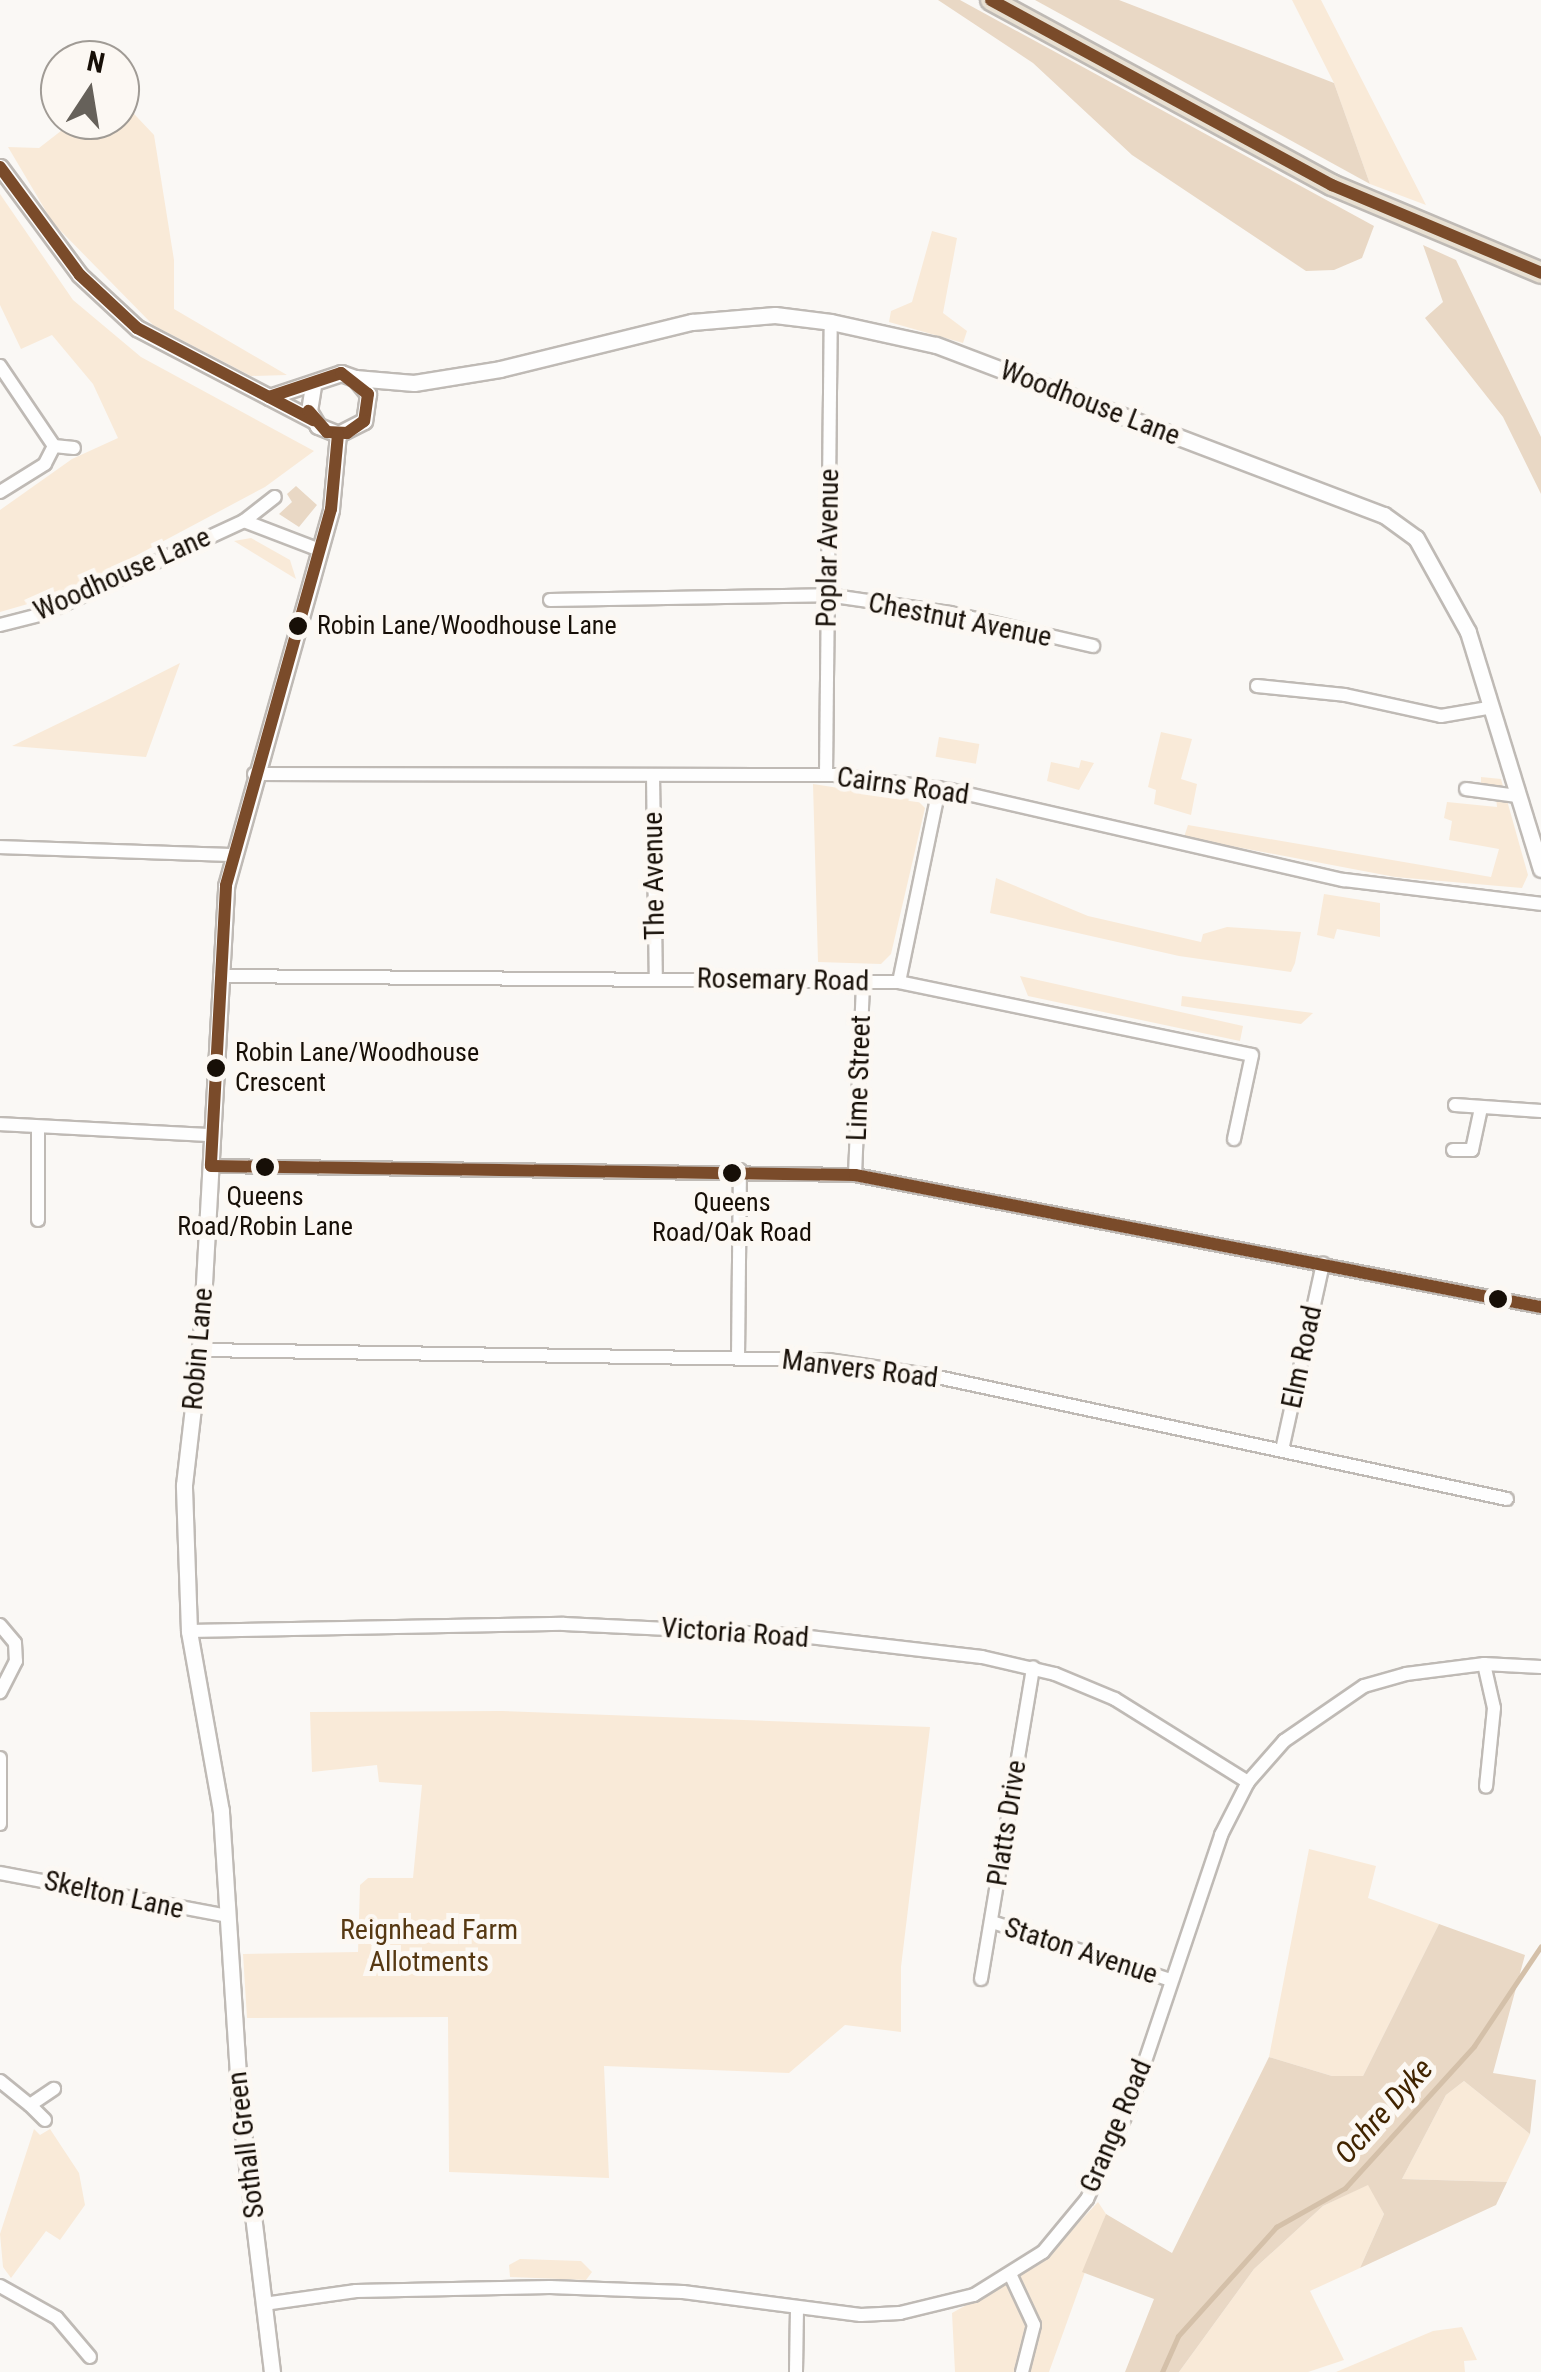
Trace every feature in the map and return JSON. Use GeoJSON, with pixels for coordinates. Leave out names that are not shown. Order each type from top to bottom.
{"type":"FeatureCollection","features":[{"type":"Feature","properties":{"kind":"highway"},"geometry":{"type":"LineString","coordinates":[[991,0],[1332,185],[1541,273]]}},
{"type":"Feature","properties":{"kind":"street"},"geometry":{"type":"LineString","coordinates":[[0,166],[80,275],[137,328],[338,434],[364,421],[370,402],[355,378],[330,374],[313,388],[270,397]]}},
{"type":"Feature","properties":{"kind":"street","name":"Woodhouse Lane"},"geometry":{"type":"LineString","coordinates":[[355,378],[402,384],[500,369],[692,322],[775,315],[831,322],[936,344],[1405,526],[1468,632],[1488,708],[1541,868]]}},
{"type":"Feature","properties":{"kind":"street","name":"Poplar Avenue"},"geometry":{"type":"LineString","coordinates":[[826,774],[831,322]]}},
{"type":"Feature","properties":{"kind":"street"},"geometry":{"type":"LineString","coordinates":[[0,366],[54,446]]}},
{"type":"Feature","properties":{"kind":"street","name":"Woodhouse Lane"},"geometry":{"type":"LineString","coordinates":[[370,402],[402,384]]}},
{"type":"Feature","properties":{"kind":"street"},"geometry":{"type":"LineString","coordinates":[[313,388],[313,420]]}},
{"type":"Feature","properties":{"kind":"street","name":"Robin Lane"},"geometry":{"type":"LineString","coordinates":[[228,1916],[221,1811],[189,1631],[184,1485],[200,1350],[220,976],[232,855],[320,550],[336,483],[338,434]]}},
{"type":"Feature","properties":{"kind":"street"},"geometry":{"type":"LineString","coordinates":[[54,446],[74,448]]}},
{"type":"Feature","properties":{"kind":"street"},"geometry":{"type":"LineString","coordinates":[[0,492],[46,464],[54,446]]}},
{"type":"Feature","properties":{"kind":"street","name":"Woodhouse Lane"},"geometry":{"type":"LineString","coordinates":[[0,625],[43,614],[244,521],[275,496]]}},
{"type":"Feature","properties":{"kind":"street","name":"Woodhouse Lane"},"geometry":{"type":"LineString","coordinates":[[244,521],[320,550]]}},
{"type":"Feature","properties":{"kind":"street","name":"Chestnut Avenue"},"geometry":{"type":"LineString","coordinates":[[550,600],[827,596],[950,613],[1093,646]]}},
{"type":"Feature","properties":{"kind":"street"},"geometry":{"type":"LineString","coordinates":[[1258,686],[1345,695],[1441,716],[1488,708]]}},
{"type":"Feature","properties":{"kind":"street","name":"Cairns Road"},"geometry":{"type":"LineString","coordinates":[[254,774],[826,774],[939,788],[1344,880],[1541,904]]}},
{"type":"Feature","properties":{"kind":"street","name":"The Avenue"},"geometry":{"type":"LineString","coordinates":[[653,775],[656,978]]}},
{"type":"Feature","properties":{"kind":"street"},"geometry":{"type":"LineString","coordinates":[[899,982],[939,788]]}},
{"type":"Feature","properties":{"kind":"street"},"geometry":{"type":"LineString","coordinates":[[1466,789],[1518,796]]}},
{"type":"Feature","properties":{"kind":"street"},"geometry":{"type":"LineString","coordinates":[[0,847],[232,855]]}},
{"type":"Feature","properties":{"kind":"street","name":"Rosemary Road"},"geometry":{"type":"LineString","coordinates":[[220,976],[899,982],[1252,1055],[1234,1139]]}},
{"type":"Feature","properties":{"kind":"street","name":"Lime Street"},"geometry":{"type":"LineString","coordinates":[[856,1175],[863,982]]}},
{"type":"Feature","properties":{"kind":"street"},"geometry":{"type":"LineString","coordinates":[[1455,1105],[1541,1111]]}},
{"type":"Feature","properties":{"kind":"street"},"geometry":{"type":"LineString","coordinates":[[1453,1150],[1472,1150],[1481,1108]]}},
{"type":"Feature","properties":{"kind":"street"},"geometry":{"type":"LineString","coordinates":[[0,1124],[212,1135]]}},
{"type":"Feature","properties":{"kind":"street"},"geometry":{"type":"LineString","coordinates":[[38,1127],[38,1220]]}},
{"type":"Feature","properties":{"kind":"street"},"geometry":{"type":"LineString","coordinates":[[210,1166],[740,1170],[856,1175],[1541,1307]]}},
{"type":"Feature","properties":{"kind":"street"},"geometry":{"type":"LineString","coordinates":[[738,1356],[740,1170]]}},
{"type":"Feature","properties":{"kind":"street","name":"Elm Road"},"geometry":{"type":"LineString","coordinates":[[1282,1450],[1323,1263]]}},
{"type":"Feature","properties":{"kind":"street","name":"Manvers Road"},"geometry":{"type":"LineString","coordinates":[[200,1350],[829,1360],[928,1375],[1507,1499]]}},
{"type":"Feature","properties":{"kind":"street","name":"Victoria Road"},"geometry":{"type":"LineString","coordinates":[[189,1631],[584,1624],[792,1635],[1032,1667],[1149,1716],[1248,1782]]}},
{"type":"Feature","properties":{"kind":"street"},"geometry":{"type":"LineString","coordinates":[[0,1625],[15,1643],[16,1661],[0,1692]]}},
{"type":"Feature","properties":{"kind":"street"},"geometry":{"type":"LineString","coordinates":[[1484,1664],[1494,1708],[1486,1787]]}},
{"type":"Feature","properties":{"kind":"street","name":"Grange Road"},"geometry":{"type":"LineString","coordinates":[[264,2304],[356,2291],[550,2287],[683,2292],[797,2309],[900,2313],[974,2295],[1012,2276],[1067,2227],[1103,2170],[1221,1835],[1248,1782],[1314,1716],[1364,1686],[1484,1664],[1541,1667]]}},
{"type":"Feature","properties":{"kind":"street","name":"Platts Drive"},"geometry":{"type":"LineString","coordinates":[[981,1979],[1032,1667]]}},
{"type":"Feature","properties":{"kind":"street"},"geometry":{"type":"LineString","coordinates":[[0,1758],[0,1824]]}},
{"type":"Feature","properties":{"kind":"street","name":"Skelton Lane"},"geometry":{"type":"LineString","coordinates":[[0,1873],[228,1916]]}},
{"type":"Feature","properties":{"kind":"street","name":"Sothall Green"},"geometry":{"type":"LineString","coordinates":[[228,1916],[240,2106],[272,2372]]}},
{"type":"Feature","properties":{"kind":"street","name":"Staton Avenue"},"geometry":{"type":"LineString","coordinates":[[992,1922],[1170,1980]]}},
{"type":"Feature","properties":{"kind":"street"},"geometry":{"type":"LineString","coordinates":[[0,2082],[45,2120]]}},
{"type":"Feature","properties":{"kind":"street"},"geometry":{"type":"LineString","coordinates":[[30,2105],[54,2089]]}},
{"type":"Feature","properties":{"kind":"street"},"geometry":{"type":"LineString","coordinates":[[1012,2276],[1034,2325],[1022,2372]]}},
{"type":"Feature","properties":{"kind":"street"},"geometry":{"type":"LineString","coordinates":[[0,2286],[57,2318],[90,2358]]}},
{"type":"Feature","properties":{"kind":"street"},"geometry":{"type":"LineString","coordinates":[[796,2372],[797,2309]]}},
{"type":"Feature","properties":{"kind":"green space"},"geometry":{"type":"Polygon","coordinates":[[[1292,0],[1321,0],[1426,205],[1370,184],[1334,83],[1292,0]]]}},
{"type":"Feature","properties":{"kind":"green space"},"geometry":{"type":"Polygon","coordinates":[[[140,120],[154,135],[174,260],[174,309],[287,375],[251,376],[153,325],[53,223],[8,147],[39,148],[49,140],[140,140],[140,120]]]}},
{"type":"Feature","properties":{"kind":"green space"},"geometry":{"type":"Polygon","coordinates":[[[0,194],[73,300],[141,357],[314,451],[265,487],[66,593],[0,612],[0,510],[72,459],[118,438],[93,384],[52,335],[21,349],[0,305],[0,194]]]}},
{"type":"Feature","properties":{"kind":"green space"},"geometry":{"type":"Polygon","coordinates":[[[932,231],[957,238],[943,313],[967,331],[963,343],[889,322],[891,311],[912,302],[932,231]]]}},
{"type":"Feature","properties":{"kind":"green space"},"geometry":{"type":"Polygon","coordinates":[[[251,538],[290,560],[296,579],[234,541],[251,538]]]}},
{"type":"Feature","properties":{"kind":"green space"},"geometry":{"type":"Polygon","coordinates":[[[180,663],[146,757],[12,746],[107,700],[180,663]]]}},
{"type":"Feature","properties":{"kind":"green space"},"geometry":{"type":"Polygon","coordinates":[[[1161,732],[1192,739],[1181,779],[1197,784],[1191,815],[1154,804],[1156,790],[1148,787],[1161,732]]]}},
{"type":"Feature","properties":{"kind":"green space"},"geometry":{"type":"Polygon","coordinates":[[[939,737],[979,744],[976,764],[936,757],[939,737]]]}},
{"type":"Feature","properties":{"kind":"green space"},"geometry":{"type":"Polygon","coordinates":[[[1081,760],[1094,763],[1079,790],[1047,781],[1051,762],[1079,768],[1081,760]]]}},
{"type":"Feature","properties":{"kind":"green space"},"geometry":{"type":"Polygon","coordinates":[[[1481,777],[1501,779],[1528,875],[1522,888],[1395,877],[1184,837],[1188,825],[1491,877],[1499,849],[1449,840],[1452,821],[1444,818],[1447,802],[1497,807],[1496,797],[1481,796],[1481,777]]]}},
{"type":"Feature","properties":{"kind":"green space"},"geometry":{"type":"Polygon","coordinates":[[[813,784],[917,800],[925,808],[891,954],[881,964],[818,962],[813,784]]]}},
{"type":"Feature","properties":{"kind":"green space"},"geometry":{"type":"Polygon","coordinates":[[[996,878],[1088,916],[1201,942],[1203,934],[1227,927],[1301,932],[1295,963],[1291,972],[1179,956],[990,913],[996,878]]]}},
{"type":"Feature","properties":{"kind":"green space"},"geometry":{"type":"Polygon","coordinates":[[[1324,894],[1380,903],[1380,937],[1337,929],[1334,939],[1317,935],[1324,894]]]}},
{"type":"Feature","properties":{"kind":"green space"},"geometry":{"type":"Polygon","coordinates":[[[1020,976],[1243,1026],[1240,1041],[1028,996],[1020,976]]]}},
{"type":"Feature","properties":{"kind":"green space"},"geometry":{"type":"Polygon","coordinates":[[[1182,996],[1313,1013],[1301,1024],[1181,1006],[1182,996]]]}},
{"type":"Feature","properties":{"kind":"green space","name":"Reignhead Farm Allotments"},"geometry":{"type":"Polygon","coordinates":[[[502,1711],[930,1727],[901,1967],[901,2032],[845,2025],[789,2073],[604,2066],[609,2178],[449,2172],[448,2017],[247,2018],[243,1954],[358,1952],[360,1885],[368,1878],[413,1878],[422,1785],[379,1782],[377,1765],[312,1772],[310,1712],[502,1711]]]}},
{"type":"Feature","properties":{"kind":"green space"},"geometry":{"type":"Polygon","coordinates":[[[1309,1849],[1376,1866],[1368,1898],[1439,1924],[1363,2076],[1332,2076],[1269,2057],[1309,1849]]]}},
{"type":"Feature","properties":{"kind":"green space"},"geometry":{"type":"Polygon","coordinates":[[[1464,2081],[1530,2134],[1507,2182],[1402,2179],[1446,2095],[1464,2081]]]}},
{"type":"Feature","properties":{"kind":"green space"},"geometry":{"type":"Polygon","coordinates":[[[34,2129],[40,2135],[50,2129],[79,2173],[85,2205],[60,2240],[46,2231],[11,2278],[3,2267],[0,2234],[34,2129]]]}},
{"type":"Feature","properties":{"kind":"green space"},"geometry":{"type":"Polygon","coordinates":[[[1369,2184],[1384,2214],[1360,2268],[1310,2291],[1344,2360],[1308,2372],[1179,2372],[1254,2269],[1323,2206],[1369,2184]]]}},
{"type":"Feature","properties":{"kind":"green space"},"geometry":{"type":"Polygon","coordinates":[[[1098,2202],[1106,2214],[1049,2372],[955,2372],[952,2313],[1040,2264],[1098,2202]]]}},
{"type":"Feature","properties":{"kind":"green space"},"geometry":{"type":"Polygon","coordinates":[[[520,2259],[581,2261],[592,2272],[586,2280],[510,2277],[509,2265],[520,2259]]]}},
{"type":"Feature","properties":{"kind":"green space"},"geometry":{"type":"Polygon","coordinates":[[[1462,2327],[1477,2360],[1464,2361],[1465,2372],[1336,2372],[1433,2331],[1462,2327]]]}},
{"type":"Feature","properties":{"kind":"shaded area"},"geometry":{"type":"Polygon","coordinates":[[[938,0],[960,0],[1374,226],[1362,258],[1334,270],[1306,271],[1132,155],[1033,63],[938,0]]]}},
{"type":"Feature","properties":{"kind":"shaded area"},"geometry":{"type":"Polygon","coordinates":[[[1035,0],[1119,0],[1334,83],[1370,184],[1035,0]]]}},
{"type":"Feature","properties":{"kind":"shaded area"},"geometry":{"type":"Polygon","coordinates":[[[1423,245],[1456,260],[1541,437],[1541,494],[1503,417],[1425,318],[1443,302],[1423,245]]]}},
{"type":"Feature","properties":{"kind":"shaded area"},"geometry":{"type":"Polygon","coordinates":[[[296,486],[317,505],[299,527],[279,514],[292,502],[287,494],[296,486]]]}},
{"type":"Feature","properties":{"kind":"shaded area"},"geometry":{"type":"Polygon","coordinates":[[[1439,1924],[1525,1955],[1493,2073],[1536,2080],[1530,2134],[1464,2081],[1446,2095],[1402,2179],[1507,2182],[1496,2205],[1360,2268],[1384,2214],[1368,2185],[1323,2206],[1254,2269],[1179,2372],[1125,2372],[1154,2299],[1082,2272],[1106,2214],[1172,2253],[1269,2057],[1332,2076],[1363,2076],[1439,1924]]]}},
{"type":"Feature","properties":{"kind":"waterway","name":"Ochre Dyke"},"geometry":{"type":"LineString","coordinates":[[1162,2372],[1178,2336],[1276,2227],[1345,2188],[1474,2046],[1541,1946]]}},
{"type":"Feature","properties":{"kind":"transit line"},"geometry":{"type":"LineString","coordinates":[[991,0],[1332,185],[1541,273]]}},
{"type":"Feature","properties":{"kind":"transit line"},"geometry":{"type":"LineString","coordinates":[[0,167],[80,275],[137,328],[313,420]]}},
{"type":"Feature","properties":{"kind":"transit line"},"geometry":{"type":"LineString","coordinates":[[269,397],[341,373],[368,394],[364,421],[347,433],[327,432],[309,411]]}},
{"type":"Feature","properties":{"kind":"transit line"},"geometry":{"type":"LineString","coordinates":[[338,434],[331,509],[226,886],[211,1166],[855,1175],[1541,1307]]}},
{"type":"Feature","properties":{"kind":"place","name":"Robin Lane/Woodhouse Lane"},"geometry":{"type":"Point","coordinates":[298,626]}},
{"type":"Feature","properties":{"kind":"place","name":"Robin Lane/Woodhouse Crescent"},"geometry":{"type":"Point","coordinates":[216,1068]}},
{"type":"Feature","properties":{"kind":"place","name":"Queens Road/Robin Lane"},"geometry":{"type":"Point","coordinates":[265,1167]}},
{"type":"Feature","properties":{"kind":"place","name":"Queens Road/Oak Road"},"geometry":{"type":"Point","coordinates":[732,1173]}}]}
